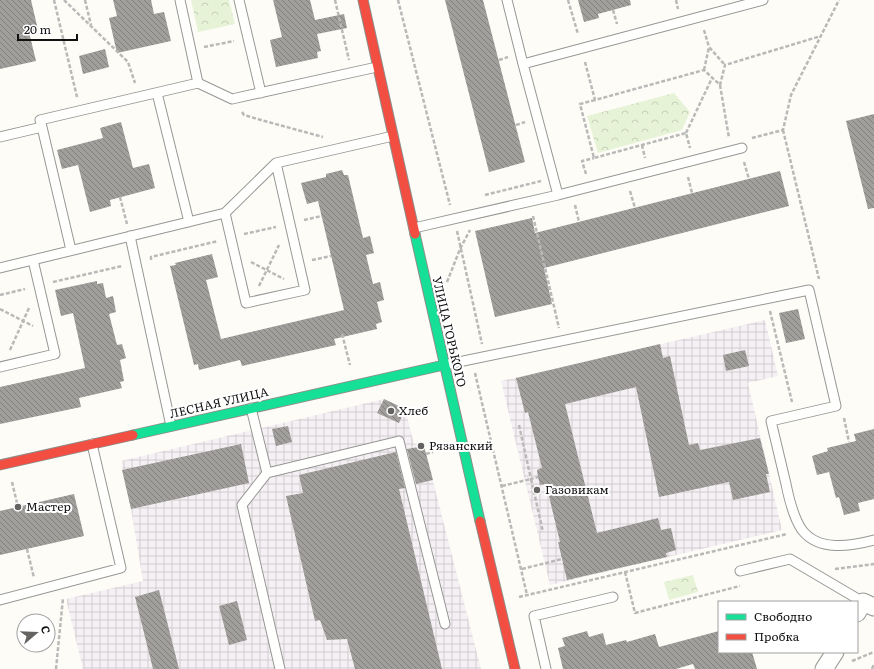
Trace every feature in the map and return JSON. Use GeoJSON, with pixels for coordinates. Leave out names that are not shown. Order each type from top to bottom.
{"type":"FeatureCollection","features":[{"type":"Feature","properties":{"kind":"street","name":"УЛИЦА ГОРЬКОГО"},"geometry":{"type":"LineString","coordinates":[[362,0],[444,365],[515,669]]}},
{"type":"Feature","properties":{"kind":"street","name":"ЛЕСНАЯ УЛИЦА"},"geometry":{"type":"LineString","coordinates":[[0,465],[444,365]]}},
{"type":"Feature","properties":{"kind":"street"},"geometry":{"type":"LineString","coordinates":[[824,669],[834,653]]}},
{"type":"Feature","properties":{"kind":"lane"},"geometry":{"type":"LineString","coordinates":[[180,0],[198,83]]}},
{"type":"Feature","properties":{"kind":"lane"},"geometry":{"type":"LineString","coordinates":[[239,0],[261,93]]}},
{"type":"Feature","properties":{"kind":"lane"},"geometry":{"type":"LineString","coordinates":[[507,0],[558,195]]}},
{"type":"Feature","properties":{"kind":"lane"},"geometry":{"type":"LineString","coordinates":[[523,64],[763,0]]}},
{"type":"Feature","properties":{"kind":"lane"},"geometry":{"type":"LineString","coordinates":[[71,250],[40,120],[198,83],[232,99],[377,67]]}},
{"type":"Feature","properties":{"kind":"lane"},"geometry":{"type":"LineString","coordinates":[[157,93],[189,222]]}},
{"type":"Feature","properties":{"kind":"lane"},"geometry":{"type":"LineString","coordinates":[[0,137],[42,127]]}},
{"type":"Feature","properties":{"kind":"lane"},"geometry":{"type":"LineString","coordinates":[[0,268],[225,213],[276,163],[393,136]]}},
{"type":"Feature","properties":{"kind":"lane"},"geometry":{"type":"LineString","coordinates":[[413,228],[530,202],[742,148]]}},
{"type":"Feature","properties":{"kind":"lane"},"geometry":{"type":"LineString","coordinates":[[225,213],[246,303],[306,290],[276,163]]}},
{"type":"Feature","properties":{"kind":"lane"},"geometry":{"type":"LineString","coordinates":[[130,236],[171,426]]}},
{"type":"Feature","properties":{"kind":"lane"},"geometry":{"type":"LineString","coordinates":[[1,367],[55,354],[33,260]]}},
{"type":"Feature","properties":{"kind":"lane"},"geometry":{"type":"LineString","coordinates":[[444,365],[809,290],[836,406],[771,421],[792,509],[796,520],[803,530],[813,539],[830,545],[844,546],[874,540]]}},
{"type":"Feature","properties":{"kind":"lane"},"geometry":{"type":"LineString","coordinates":[[251,408],[268,473]]}},
{"type":"Feature","properties":{"kind":"lane"},"geometry":{"type":"LineString","coordinates":[[280,669],[242,506],[268,473],[399,441],[445,624]]}},
{"type":"Feature","properties":{"kind":"lane"},"geometry":{"type":"LineString","coordinates":[[0,600],[121,568],[92,444]]}},
{"type":"Feature","properties":{"kind":"lane"},"geometry":{"type":"LineString","coordinates":[[740,571],[790,559],[856,601]]}},
{"type":"Feature","properties":{"kind":"lane"},"geometry":{"type":"LineString","coordinates":[[546,669],[534,616],[612,597]]}},
{"type":"Feature","properties":{"kind":"path"},"geometry":{"type":"LineString","coordinates":[[54,0],[80,111]]}},
{"type":"Feature","properties":{"kind":"path"},"geometry":{"type":"LineString","coordinates":[[64,0],[128,62],[139,97]]}},
{"type":"Feature","properties":{"kind":"path"},"geometry":{"type":"LineString","coordinates":[[85,0],[91,25]]}},
{"type":"Feature","properties":{"kind":"path"},"geometry":{"type":"LineString","coordinates":[[335,0],[352,73]]}},
{"type":"Feature","properties":{"kind":"path"},"geometry":{"type":"LineString","coordinates":[[398,0],[454,219],[488,369],[475,372],[527,595]]}},
{"type":"Feature","properties":{"kind":"path"},"geometry":{"type":"LineString","coordinates":[[568,0],[595,100]]}},
{"type":"Feature","properties":{"kind":"path"},"geometry":{"type":"LineString","coordinates":[[676,0],[679,11]]}},
{"type":"Feature","properties":{"kind":"path"},"geometry":{"type":"LineString","coordinates":[[820,281],[783,130],[791,95],[839,0]]}},
{"type":"Feature","properties":{"kind":"path"},"geometry":{"type":"LineString","coordinates":[[613,10],[618,27]]}},
{"type":"Feature","properties":{"kind":"path"},"geometry":{"type":"LineString","coordinates":[[725,65],[821,36]]}},
{"type":"Feature","properties":{"kind":"path"},"geometry":{"type":"LineString","coordinates":[[191,50],[248,37]]}},
{"type":"Feature","properties":{"kind":"path"},"geometry":{"type":"LineString","coordinates":[[704,70],[709,47],[725,65]]}},
{"type":"Feature","properties":{"kind":"path"},"geometry":{"type":"LineString","coordinates":[[725,65],[720,85],[731,150]]}},
{"type":"Feature","properties":{"kind":"path"},"geometry":{"type":"LineString","coordinates":[[594,158],[580,104],[704,70]]}},
{"type":"Feature","properties":{"kind":"path"},"geometry":{"type":"LineString","coordinates":[[704,70],[720,85]]}},
{"type":"Feature","properties":{"kind":"path"},"geometry":{"type":"LineString","coordinates":[[694,160],[686,133],[712,78]]}},
{"type":"Feature","properties":{"kind":"path"},"geometry":{"type":"LineString","coordinates":[[232,99],[239,110],[244,114],[326,138]]}},
{"type":"Feature","properties":{"kind":"path"},"geometry":{"type":"LineString","coordinates":[[742,148],[748,140],[783,130]]}},
{"type":"Feature","properties":{"kind":"path"},"geometry":{"type":"LineString","coordinates":[[590,187],[582,161],[686,133]]}},
{"type":"Feature","properties":{"kind":"path"},"geometry":{"type":"LineString","coordinates":[[480,196],[554,178]]}},
{"type":"Feature","properties":{"kind":"path"},"geometry":{"type":"LineString","coordinates":[[120,197],[130,236]]}},
{"type":"Feature","properties":{"kind":"path"},"geometry":{"type":"LineString","coordinates":[[450,204],[457,202]]}},
{"type":"Feature","properties":{"kind":"path"},"geometry":{"type":"LineString","coordinates":[[530,202],[562,340]]}},
{"type":"Feature","properties":{"kind":"path"},"geometry":{"type":"LineString","coordinates":[[152,265],[151,257],[322,216]]}},
{"type":"Feature","properties":{"kind":"path"},"geometry":{"type":"LineString","coordinates":[[251,302],[290,223]]}},
{"type":"Feature","properties":{"kind":"path"},"geometry":{"type":"LineString","coordinates":[[235,254],[306,290]]}},
{"type":"Feature","properties":{"kind":"path"},"geometry":{"type":"LineString","coordinates":[[299,263],[331,256]]}},
{"type":"Feature","properties":{"kind":"path"},"geometry":{"type":"LineString","coordinates":[[0,295],[124,265],[125,273]]}},
{"type":"Feature","properties":{"kind":"path"},"geometry":{"type":"LineString","coordinates":[[1,367],[39,285]]}},
{"type":"Feature","properties":{"kind":"path"},"geometry":{"type":"LineString","coordinates":[[0,309],[51,336]]}},
{"type":"Feature","properties":{"kind":"path"},"geometry":{"type":"LineString","coordinates":[[770,309],[795,415]]}},
{"type":"Feature","properties":{"kind":"path"},"geometry":{"type":"LineString","coordinates":[[342,334],[350,365]]}},
{"type":"Feature","properties":{"kind":"path"},"geometry":{"type":"LineString","coordinates":[[836,406],[841,405],[849,442]]}},
{"type":"Feature","properties":{"kind":"path"},"geometry":{"type":"LineString","coordinates":[[519,425],[543,532]]}},
{"type":"Feature","properties":{"kind":"path"},"geometry":{"type":"LineString","coordinates":[[426,454],[433,452]]}},
{"type":"Feature","properties":{"kind":"path"},"geometry":{"type":"LineString","coordinates":[[10,477],[18,507]]}},
{"type":"Feature","properties":{"kind":"path"},"geometry":{"type":"LineString","coordinates":[[502,486],[538,478]]}},
{"type":"Feature","properties":{"kind":"path"},"geometry":{"type":"LineString","coordinates":[[519,604],[517,597],[803,530]]}},
{"type":"Feature","properties":{"kind":"path"},"geometry":{"type":"LineString","coordinates":[[27,549],[38,590]]}},
{"type":"Feature","properties":{"kind":"path"},"geometry":{"type":"LineString","coordinates":[[522,569],[562,559]]}},
{"type":"Feature","properties":{"kind":"path"},"geometry":{"type":"LineString","coordinates":[[809,570],[835,569],[874,564]]}},
{"type":"Feature","properties":{"kind":"path"},"geometry":{"type":"LineString","coordinates":[[835,569],[841,573]]}},
{"type":"Feature","properties":{"kind":"path"},"geometry":{"type":"LineString","coordinates":[[625,572],[635,613],[740,586]]}},
{"type":"Feature","properties":{"kind":"path"},"geometry":{"type":"LineString","coordinates":[[56,669],[64,583]]}},
{"type":"Feature","properties":{"kind":"path"},"geometry":{"type":"LineString","coordinates":[[872,669],[874,664]]}},
{"type":"Feature","properties":{"kind":"shaded area"},"geometry":{"type":"Polygon","coordinates":[[[765,320],[778,376],[748,383],[782,530],[550,585],[501,381],[765,320]]]}},
{"type":"Feature","properties":{"kind":"shaded area"},"geometry":{"type":"Polygon","coordinates":[[[384,399],[405,409],[414,444],[423,442],[481,669],[83,669],[66,599],[143,581],[121,461],[384,399]]]}},
{"type":"Feature","properties":{"kind":"green space"},"geometry":{"type":"Polygon","coordinates":[[[191,0],[229,0],[235,24],[198,32],[191,0]]]}},
{"type":"Feature","properties":{"kind":"green space"},"geometry":{"type":"Polygon","coordinates":[[[674,93],[690,112],[682,130],[598,153],[587,116],[674,93]]]}},
{"type":"Feature","properties":{"kind":"green space"},"geometry":{"type":"Polygon","coordinates":[[[693,575],[698,592],[669,600],[664,582],[693,575]]]}},
{"type":"Feature","properties":{"kind":"building"},"geometry":{"type":"Polygon","coordinates":[[[0,0],[31,0],[38,30],[29,32],[36,61],[0,69],[0,0]]]}},
{"type":"Feature","properties":{"kind":"building"},"geometry":{"type":"Polygon","coordinates":[[[113,0],[151,0],[154,14],[164,12],[171,41],[117,53],[109,18],[117,16],[113,0]]]}},
{"type":"Feature","properties":{"kind":"building"},"geometry":{"type":"Polygon","coordinates":[[[273,0],[310,0],[315,20],[344,14],[347,28],[317,34],[321,51],[317,52],[318,58],[276,67],[270,40],[282,37],[273,0]]]}},
{"type":"Feature","properties":{"kind":"building"},"geometry":{"type":"Polygon","coordinates":[[[445,0],[483,0],[525,162],[489,172],[445,0]]]}},
{"type":"Feature","properties":{"kind":"building"},"geometry":{"type":"Polygon","coordinates":[[[578,0],[630,0],[631,5],[598,14],[599,18],[584,22],[578,0]]]}},
{"type":"Feature","properties":{"kind":"building"},"geometry":{"type":"Polygon","coordinates":[[[105,49],[109,67],[83,74],[79,56],[105,49]]]}},
{"type":"Feature","properties":{"kind":"building"},"geometry":{"type":"Polygon","coordinates":[[[874,114],[874,208],[868,209],[846,121],[874,114]]]}},
{"type":"Feature","properties":{"kind":"building"},"geometry":{"type":"Polygon","coordinates":[[[121,122],[133,168],[149,164],[155,188],[110,200],[111,206],[90,212],[78,165],[62,169],[57,150],[103,138],[100,128],[121,122]]]}},
{"type":"Feature","properties":{"kind":"building"},"geometry":{"type":"Polygon","coordinates":[[[342,170],[344,175],[348,175],[363,238],[370,236],[374,253],[366,255],[373,284],[380,282],[384,300],[377,302],[382,322],[376,324],[377,329],[334,339],[336,345],[242,366],[240,360],[199,370],[198,364],[194,365],[170,266],[176,265],[175,263],[212,254],[218,277],[206,280],[221,339],[344,310],[318,201],[307,204],[301,183],[326,177],[326,174],[342,170]]]}},
{"type":"Feature","properties":{"kind":"building"},"geometry":{"type":"Polygon","coordinates":[[[780,171],[789,206],[544,268],[552,304],[495,317],[475,231],[532,218],[535,233],[780,171]]]}},
{"type":"Feature","properties":{"kind":"building"},"geometry":{"type":"Polygon","coordinates":[[[97,281],[97,284],[103,283],[106,298],[113,296],[116,312],[109,314],[117,345],[122,344],[126,358],[120,360],[124,381],[120,382],[122,388],[79,398],[81,407],[0,424],[0,387],[85,368],[73,313],[61,316],[55,290],[97,281]]]}},
{"type":"Feature","properties":{"kind":"building"},"geometry":{"type":"Polygon","coordinates":[[[798,309],[805,339],[786,343],[779,313],[798,309]]]}},
{"type":"Feature","properties":{"kind":"building"},"geometry":{"type":"Polygon","coordinates":[[[660,344],[663,358],[670,356],[689,445],[698,443],[700,450],[760,438],[769,474],[766,474],[770,492],[733,500],[729,482],[659,497],[636,387],[565,404],[597,533],[658,518],[661,530],[671,528],[676,550],[666,553],[667,557],[567,580],[558,542],[560,542],[546,484],[540,485],[538,477],[537,470],[542,468],[528,412],[525,413],[516,378],[660,344]]]}},
{"type":"Feature","properties":{"kind":"building"},"geometry":{"type":"Polygon","coordinates":[[[745,350],[749,366],[726,371],[723,355],[745,350]]]}},
{"type":"Feature","properties":{"kind":"building","name":"Хлеб"},"geometry":{"type":"Polygon","coordinates":[[[384,399],[405,409],[399,423],[377,413],[384,399]]]}},
{"type":"Feature","properties":{"kind":"building"},"geometry":{"type":"Polygon","coordinates":[[[288,426],[292,442],[276,446],[272,429],[288,426]]]}},
{"type":"Feature","properties":{"kind":"building"},"geometry":{"type":"Polygon","coordinates":[[[874,429],[874,499],[858,503],[860,511],[844,515],[839,497],[836,498],[829,472],[817,475],[812,456],[828,451],[827,448],[856,441],[854,434],[874,429]]]}},
{"type":"Feature","properties":{"kind":"building"},"geometry":{"type":"Polygon","coordinates":[[[241,444],[249,483],[131,509],[122,470],[241,444]]]}},
{"type":"Feature","properties":{"kind":"building"},"geometry":{"type":"Polygon","coordinates":[[[424,446],[433,480],[416,484],[407,449],[424,446]]]}},
{"type":"Feature","properties":{"kind":"building"},"geometry":{"type":"Polygon","coordinates":[[[396,452],[405,488],[399,489],[442,669],[355,669],[347,639],[327,640],[320,620],[315,621],[286,496],[303,493],[299,475],[396,452]]]}},
{"type":"Feature","properties":{"kind":"building"},"geometry":{"type":"Polygon","coordinates":[[[74,494],[84,536],[0,555],[0,511],[74,494]]]}},
{"type":"Feature","properties":{"kind":"building"},"geometry":{"type":"Polygon","coordinates":[[[159,590],[179,669],[153,669],[135,597],[159,590]]]}},
{"type":"Feature","properties":{"kind":"building"},"geometry":{"type":"Polygon","coordinates":[[[237,601],[247,640],[229,645],[219,606],[237,601]]]}},
{"type":"Feature","properties":{"kind":"building"},"geometry":{"type":"Polygon","coordinates":[[[587,631],[589,637],[603,633],[606,645],[626,640],[627,642],[655,634],[659,647],[718,631],[718,653],[752,653],[757,669],[695,669],[693,664],[676,669],[563,669],[558,648],[565,646],[562,638],[587,631]]]}},
{"type":"Feature","properties":{"kind":"traffic: fast"},"geometry":{"type":"LineString","coordinates":[[415,234],[480,521]]}},
{"type":"Feature","properties":{"kind":"traffic: fast"},"geometry":{"type":"LineString","coordinates":[[133,435],[444,365]]}},
{"type":"Feature","properties":{"kind":"traffic: jam"},"geometry":{"type":"LineString","coordinates":[[363,0],[415,234]]}},
{"type":"Feature","properties":{"kind":"traffic: jam"},"geometry":{"type":"LineString","coordinates":[[0,465],[133,435]]}},
{"type":"Feature","properties":{"kind":"traffic: jam"},"geometry":{"type":"LineString","coordinates":[[480,521],[515,669]]}},
{"type":"Feature","properties":{"kind":"place","name":"Хлеб"},"geometry":{"type":"Point","coordinates":[391,411]}},
{"type":"Feature","properties":{"kind":"place","name":"Рязанский"},"geometry":{"type":"Point","coordinates":[421,446]}},
{"type":"Feature","properties":{"kind":"place","name":"Газовикам"},"geometry":{"type":"Point","coordinates":[537,490]}},
{"type":"Feature","properties":{"kind":"place","name":"Мастер"},"geometry":{"type":"Point","coordinates":[18,507]}}]}
